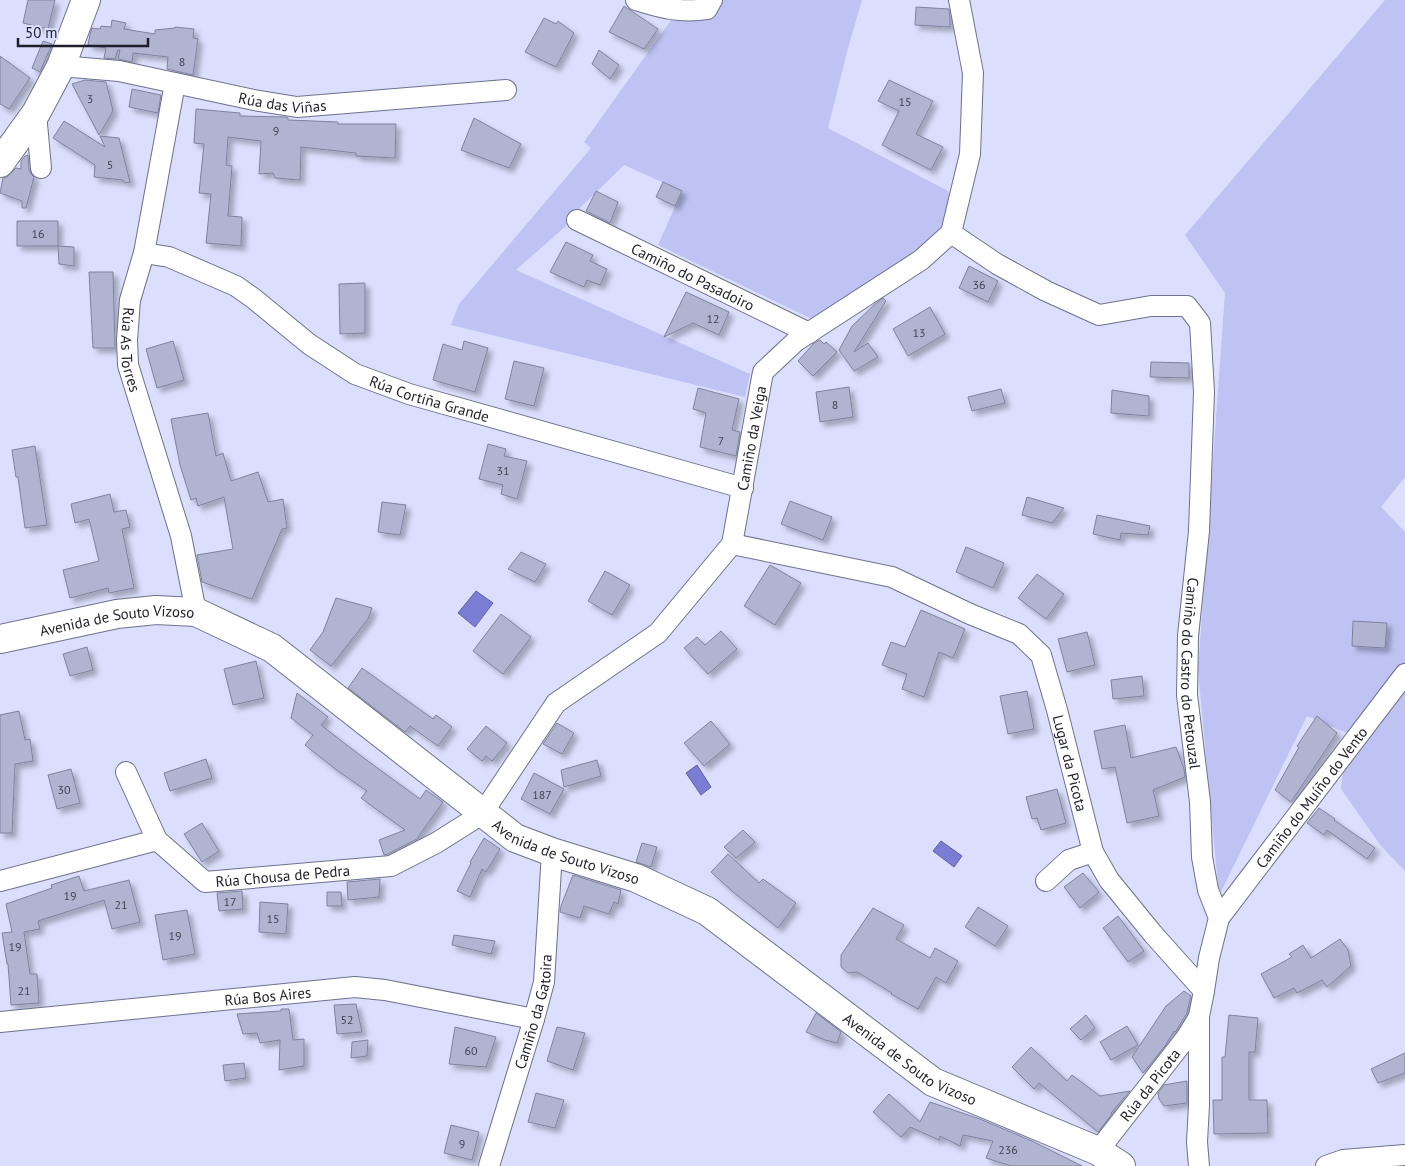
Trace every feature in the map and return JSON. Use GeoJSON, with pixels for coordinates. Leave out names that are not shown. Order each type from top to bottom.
{"type":"FeatureCollection","features":[{"type":"Feature","properties":{"kind":"street"},"geometry":{"type":"LineString","coordinates":[[0,163],[36,114],[61,66],[86,0]]}},
{"type":"Feature","properties":{"kind":"street"},"geometry":{"type":"LineString","coordinates":[[636,0],[661,8],[691,11],[707,9],[712,0]]}},
{"type":"Feature","properties":{"kind":"street"},"geometry":{"type":"LineString","coordinates":[[951,233],[970,154],[973,73],[959,0]]}},
{"type":"Feature","properties":{"kind":"street","name":"Rúa das Viñas"},"geometry":{"type":"LineString","coordinates":[[61,66],[119,71],[254,100],[297,107],[506,90]]}},
{"type":"Feature","properties":{"kind":"street","name":"Rúa As Torres"},"geometry":{"type":"LineString","coordinates":[[176,83],[144,252],[130,300],[126,340],[128,365],[181,536],[196,612]]}},
{"type":"Feature","properties":{"kind":"street"},"geometry":{"type":"LineString","coordinates":[[36,114],[41,168]]}},
{"type":"Feature","properties":{"kind":"street","name":"Camiño do Pasadoiro"},"geometry":{"type":"LineString","coordinates":[[577,220],[808,333]]}},
{"type":"Feature","properties":{"kind":"street","name":"Camiño do Castro do Petouzal"},"geometry":{"type":"LineString","coordinates":[[951,233],[997,264],[1046,291],[1099,315],[1151,306],[1187,306],[1200,323],[1204,392],[1202,466],[1199,531],[1188,636],[1187,695],[1200,802],[1202,857],[1208,890],[1219,918]]}},
{"type":"Feature","properties":{"kind":"street","name":"Camiño da Veiga"},"geometry":{"type":"LineString","coordinates":[[482,814],[556,704],[658,633],[732,544],[762,372],[796,341],[921,260],[951,233]]}},
{"type":"Feature","properties":{"kind":"street","name":"Rúa Cortiña Grande"},"geometry":{"type":"LineString","coordinates":[[144,252],[169,257],[236,286],[309,344],[355,374],[409,394],[743,488]]}},
{"type":"Feature","properties":{"kind":"street","name":"Lugar da Picota"},"geometry":{"type":"LineString","coordinates":[[732,544],[892,577],[970,614],[1020,634],[1041,655],[1093,852],[1109,880],[1153,934],[1204,991]]}},
{"type":"Feature","properties":{"kind":"street","name":"Avenida de Souto Vizoso"},"geometry":{"type":"LineString","coordinates":[[0,640],[117,614],[156,610],[196,612],[272,648],[515,838],[552,852],[636,878],[707,911],[932,1082],[1098,1151],[1121,1166]]}},
{"type":"Feature","properties":{"kind":"street","name":"Camiño do Muíño do Vento"},"geometry":{"type":"LineString","coordinates":[[1219,918],[1405,674]]}},
{"type":"Feature","properties":{"kind":"street"},"geometry":{"type":"LineString","coordinates":[[0,881],[157,840],[126,772]]}},
{"type":"Feature","properties":{"kind":"street","name":"Rúa Chousa de Pedra"},"geometry":{"type":"LineString","coordinates":[[157,840],[205,882],[391,866],[482,814]]}},
{"type":"Feature","properties":{"kind":"street","name":"Camiño da Gatoira"},"geometry":{"type":"LineString","coordinates":[[489,1166],[544,982],[552,852]]}},
{"type":"Feature","properties":{"kind":"street"},"geometry":{"type":"LineString","coordinates":[[1046,880],[1069,860],[1093,852]]}},
{"type":"Feature","properties":{"kind":"street"},"geometry":{"type":"LineString","coordinates":[[1199,1166],[1197,1142],[1199,1016],[1209,958],[1219,918]]}},
{"type":"Feature","properties":{"kind":"street","name":"Rúa Bos Aires"},"geometry":{"type":"LineString","coordinates":[[0,1021],[355,987],[385,990],[534,1019]]}},
{"type":"Feature","properties":{"kind":"street","name":"Rúa da Picota"},"geometry":{"type":"LineString","coordinates":[[1098,1151],[1186,1038],[1199,1016]]}},
{"type":"Feature","properties":{"kind":"street"},"geometry":{"type":"LineString","coordinates":[[1326,1166],[1343,1160],[1405,1155]]}},
{"type":"Feature","properties":{"kind":"shaded area"},"geometry":{"type":"Polygon","coordinates":[[[716,0],[862,0],[828,128],[948,191],[952,201],[945,228],[894,272],[814,320],[658,245],[682,191],[624,165],[581,207],[566,226],[516,270],[750,374],[745,397],[451,325],[459,304],[591,148],[584,142],[674,16],[716,0]]]}},
{"type":"Feature","properties":{"kind":"shaded area"},"geometry":{"type":"Polygon","coordinates":[[[1385,0],[1405,0],[1405,477],[1381,507],[1405,532],[1405,871],[1381,846],[1341,789],[1347,733],[1307,716],[1219,896],[1198,670],[1225,293],[1185,235],[1385,0]]]}},
{"type":"Feature","properties":{"kind":"water"},"geometry":{"type":"Polygon","coordinates":[[[476,591],[493,603],[475,627],[458,613],[476,591]]]}},
{"type":"Feature","properties":{"kind":"water"},"geometry":{"type":"Polygon","coordinates":[[[697,765],[711,787],[701,795],[686,773],[697,765]]]}},
{"type":"Feature","properties":{"kind":"water"},"geometry":{"type":"Polygon","coordinates":[[[941,841],[962,856],[954,867],[933,851],[941,841]]]}},
{"type":"Feature","properties":{"kind":"building"},"geometry":{"type":"Polygon","coordinates":[[[28,0],[55,0],[48,29],[23,23],[28,0]]]}},
{"type":"Feature","properties":{"kind":"building"},"geometry":{"type":"Polygon","coordinates":[[[624,6],[658,29],[644,49],[609,32],[624,6]]]}},
{"type":"Feature","properties":{"kind":"building"},"geometry":{"type":"Polygon","coordinates":[[[916,7],[949,9],[950,27],[915,25],[916,7]]]}},
{"type":"Feature","properties":{"kind":"building"},"geometry":{"type":"Polygon","coordinates":[[[544,18],[556,24],[558,21],[574,33],[556,67],[525,52],[544,18]]]}},
{"type":"Feature","properties":{"kind":"building"},"geometry":{"type":"Polygon","coordinates":[[[112,20],[126,23],[124,29],[155,34],[155,30],[175,27],[194,29],[193,38],[198,39],[193,75],[167,69],[168,57],[133,53],[132,62],[118,59],[120,50],[118,50],[115,59],[104,58],[106,48],[88,45],[90,34],[92,28],[100,29],[101,26],[111,27],[112,20]]]}},
{"type":"Feature","properties":{"kind":"building"},"geometry":{"type":"Polygon","coordinates":[[[43,41],[52,44],[40,72],[32,68],[43,41]]]}},
{"type":"Feature","properties":{"kind":"building"},"geometry":{"type":"Polygon","coordinates":[[[599,50],[619,65],[610,79],[592,64],[599,50]]]}},
{"type":"Feature","properties":{"kind":"building"},"geometry":{"type":"Polygon","coordinates":[[[0,56],[30,78],[9,109],[0,104],[0,56]]]}},
{"type":"Feature","properties":{"kind":"building"},"geometry":{"type":"Polygon","coordinates":[[[85,80],[106,82],[113,111],[99,135],[72,84],[85,80]]]}},
{"type":"Feature","properties":{"kind":"building"},"geometry":{"type":"Polygon","coordinates":[[[889,80],[933,101],[916,134],[943,147],[931,170],[882,145],[899,111],[878,101],[889,80]]]}},
{"type":"Feature","properties":{"kind":"building"},"geometry":{"type":"Polygon","coordinates":[[[132,89],[161,95],[158,113],[129,107],[132,89]]]}},
{"type":"Feature","properties":{"kind":"building"},"geometry":{"type":"Polygon","coordinates":[[[196,109],[240,113],[240,116],[286,117],[288,120],[338,122],[338,124],[396,124],[395,158],[356,156],[356,153],[301,147],[300,180],[275,178],[273,173],[259,174],[261,141],[228,137],[226,165],[232,166],[228,216],[242,217],[241,246],[206,243],[211,194],[199,193],[204,144],[194,143],[196,109]]]}},
{"type":"Feature","properties":{"kind":"building"},"geometry":{"type":"Polygon","coordinates":[[[474,118],[521,144],[509,168],[461,150],[474,118]]]}},
{"type":"Feature","properties":{"kind":"building"},"geometry":{"type":"Polygon","coordinates":[[[64,121],[105,147],[100,136],[119,138],[130,182],[125,183],[123,180],[94,177],[95,165],[53,138],[64,121]]]}},
{"type":"Feature","properties":{"kind":"building"},"geometry":{"type":"Polygon","coordinates":[[[28,155],[29,170],[34,177],[26,208],[22,208],[22,201],[0,193],[3,178],[7,177],[16,168],[21,169],[21,161],[28,155]]]}},
{"type":"Feature","properties":{"kind":"building"},"geometry":{"type":"Polygon","coordinates":[[[663,182],[682,191],[675,206],[656,197],[663,182]]]}},
{"type":"Feature","properties":{"kind":"building"},"geometry":{"type":"Polygon","coordinates":[[[596,191],[618,202],[610,223],[586,211],[596,191]]]}},
{"type":"Feature","properties":{"kind":"building"},"geometry":{"type":"Polygon","coordinates":[[[17,221],[58,221],[58,246],[17,246],[17,221]]]}},
{"type":"Feature","properties":{"kind":"building"},"geometry":{"type":"Polygon","coordinates":[[[566,242],[593,255],[590,261],[607,269],[600,285],[587,280],[584,287],[550,272],[566,242]]]}},
{"type":"Feature","properties":{"kind":"building"},"geometry":{"type":"Polygon","coordinates":[[[58,246],[74,247],[74,266],[59,264],[58,246]]]}},
{"type":"Feature","properties":{"kind":"building"},"geometry":{"type":"Polygon","coordinates":[[[969,266],[998,281],[988,302],[959,288],[969,266]]]}},
{"type":"Feature","properties":{"kind":"building"},"geometry":{"type":"Polygon","coordinates":[[[89,272],[113,272],[115,348],[93,348],[89,272]]]}},
{"type":"Feature","properties":{"kind":"building"},"geometry":{"type":"Polygon","coordinates":[[[365,283],[365,333],[340,334],[339,284],[365,283]]]}},
{"type":"Feature","properties":{"kind":"building"},"geometry":{"type":"Polygon","coordinates":[[[686,292],[729,312],[719,335],[693,323],[664,337],[686,292]]]}},
{"type":"Feature","properties":{"kind":"building"},"geometry":{"type":"Polygon","coordinates":[[[883,298],[886,301],[854,352],[868,343],[878,357],[854,371],[839,350],[852,326],[883,298]]]}},
{"type":"Feature","properties":{"kind":"building"},"geometry":{"type":"Polygon","coordinates":[[[930,307],[945,334],[908,356],[893,329],[930,307]]]}},
{"type":"Feature","properties":{"kind":"building"},"geometry":{"type":"Polygon","coordinates":[[[820,340],[824,344],[826,342],[837,352],[813,376],[798,361],[814,343],[820,340]]]}},
{"type":"Feature","properties":{"kind":"building"},"geometry":{"type":"Polygon","coordinates":[[[173,341],[184,380],[157,388],[146,349],[173,341]]]}},
{"type":"Feature","properties":{"kind":"building"},"geometry":{"type":"Polygon","coordinates":[[[464,341],[488,348],[475,392],[433,380],[443,344],[462,350],[464,341]]]}},
{"type":"Feature","properties":{"kind":"building"},"geometry":{"type":"Polygon","coordinates":[[[514,361],[544,368],[534,406],[505,399],[514,361]]]}},
{"type":"Feature","properties":{"kind":"building"},"geometry":{"type":"Polygon","coordinates":[[[1151,362],[1189,363],[1189,378],[1150,377],[1151,362]]]}},
{"type":"Feature","properties":{"kind":"building"},"geometry":{"type":"Polygon","coordinates":[[[849,387],[853,417],[820,422],[816,392],[849,387]]]}},
{"type":"Feature","properties":{"kind":"building"},"geometry":{"type":"Polygon","coordinates":[[[698,388],[739,399],[732,430],[740,432],[736,456],[700,447],[706,413],[693,409],[698,388]]]}},
{"type":"Feature","properties":{"kind":"building"},"geometry":{"type":"Polygon","coordinates":[[[1001,389],[1005,403],[972,411],[968,397],[1001,389]]]}},
{"type":"Feature","properties":{"kind":"building"},"geometry":{"type":"Polygon","coordinates":[[[1112,390],[1149,396],[1149,416],[1111,413],[1112,390]]]}},
{"type":"Feature","properties":{"kind":"building"},"geometry":{"type":"Polygon","coordinates":[[[208,413],[216,456],[223,453],[231,481],[258,472],[268,502],[283,499],[287,528],[282,529],[252,599],[202,582],[197,555],[233,549],[224,497],[198,506],[196,498],[191,500],[180,465],[171,419],[208,413]]]}},
{"type":"Feature","properties":{"kind":"building"},"geometry":{"type":"Polygon","coordinates":[[[488,444],[506,449],[504,456],[527,461],[517,499],[501,494],[503,485],[479,479],[488,444]]]}},
{"type":"Feature","properties":{"kind":"building"},"geometry":{"type":"Polygon","coordinates":[[[35,446],[47,525],[25,528],[12,450],[35,446]]]}},
{"type":"Feature","properties":{"kind":"building"},"geometry":{"type":"Polygon","coordinates":[[[110,494],[114,512],[126,510],[130,527],[122,529],[134,588],[109,593],[108,588],[70,598],[63,570],[99,561],[89,519],[75,523],[71,504],[110,494]]]}},
{"type":"Feature","properties":{"kind":"building"},"geometry":{"type":"Polygon","coordinates":[[[1027,497],[1064,508],[1052,523],[1022,515],[1027,497]]]}},
{"type":"Feature","properties":{"kind":"building"},"geometry":{"type":"Polygon","coordinates":[[[790,501],[832,517],[823,540],[781,524],[790,501]]]}},
{"type":"Feature","properties":{"kind":"building"},"geometry":{"type":"Polygon","coordinates":[[[382,502],[406,505],[400,535],[378,532],[382,502]]]}},
{"type":"Feature","properties":{"kind":"building"},"geometry":{"type":"Polygon","coordinates":[[[1097,515],[1150,526],[1148,535],[1121,533],[1120,540],[1093,534],[1097,515]]]}},
{"type":"Feature","properties":{"kind":"building"},"geometry":{"type":"Polygon","coordinates":[[[966,547],[1004,563],[993,588],[956,572],[966,547]]]}},
{"type":"Feature","properties":{"kind":"building"},"geometry":{"type":"Polygon","coordinates":[[[521,552],[546,564],[535,582],[508,569],[521,552]]]}},
{"type":"Feature","properties":{"kind":"building"},"geometry":{"type":"Polygon","coordinates":[[[770,565],[801,583],[775,625],[744,606],[770,565]]]}},
{"type":"Feature","properties":{"kind":"building"},"geometry":{"type":"Polygon","coordinates":[[[605,571],[630,585],[612,615],[588,601],[605,571]]]}},
{"type":"Feature","properties":{"kind":"building"},"geometry":{"type":"Polygon","coordinates":[[[1037,574],[1064,594],[1046,619],[1018,598],[1037,574]]]}},
{"type":"Feature","properties":{"kind":"building"},"geometry":{"type":"Polygon","coordinates":[[[336,598],[372,608],[368,619],[331,666],[310,650],[323,632],[336,598]]]}},
{"type":"Feature","properties":{"kind":"building"},"geometry":{"type":"Polygon","coordinates":[[[921,610],[965,629],[953,658],[939,652],[924,697],[902,689],[907,674],[882,665],[891,642],[905,647],[921,610]]]}},
{"type":"Feature","properties":{"kind":"building"},"geometry":{"type":"Polygon","coordinates":[[[501,614],[531,637],[503,674],[473,651],[501,614]]]}},
{"type":"Feature","properties":{"kind":"building"},"geometry":{"type":"Polygon","coordinates":[[[1353,621],[1387,623],[1385,648],[1352,646],[1353,621]]]}},
{"type":"Feature","properties":{"kind":"building"},"geometry":{"type":"Polygon","coordinates":[[[721,631],[737,649],[708,674],[684,648],[697,637],[705,645],[721,631]]]}},
{"type":"Feature","properties":{"kind":"building"},"geometry":{"type":"Polygon","coordinates":[[[1087,632],[1095,665],[1067,672],[1058,639],[1087,632]]]}},
{"type":"Feature","properties":{"kind":"building"},"geometry":{"type":"Polygon","coordinates":[[[87,647],[93,670],[70,676],[63,654],[87,647]]]}},
{"type":"Feature","properties":{"kind":"building"},"geometry":{"type":"Polygon","coordinates":[[[256,661],[264,698],[233,705],[224,669],[256,661]]]}},
{"type":"Feature","properties":{"kind":"building"},"geometry":{"type":"Polygon","coordinates":[[[362,668],[433,719],[436,715],[452,727],[438,746],[410,726],[405,732],[348,688],[362,668]]]}},
{"type":"Feature","properties":{"kind":"building"},"geometry":{"type":"Polygon","coordinates":[[[1142,676],[1144,696],[1113,699],[1111,680],[1142,676]]]}},
{"type":"Feature","properties":{"kind":"building"},"geometry":{"type":"Polygon","coordinates":[[[1027,691],[1034,729],[1008,734],[1000,696],[1027,691]]]}},
{"type":"Feature","properties":{"kind":"building"},"geometry":{"type":"Polygon","coordinates":[[[297,693],[328,717],[321,725],[361,756],[420,799],[426,790],[443,802],[419,838],[384,855],[379,840],[405,830],[361,798],[367,791],[305,745],[313,735],[291,718],[297,693]]]}},
{"type":"Feature","properties":{"kind":"building"},"geometry":{"type":"Polygon","coordinates":[[[19,711],[25,740],[30,739],[33,761],[15,764],[12,833],[0,833],[0,715],[19,711]]]}},
{"type":"Feature","properties":{"kind":"building"},"geometry":{"type":"Polygon","coordinates":[[[1317,716],[1337,733],[1291,802],[1275,790],[1299,747],[1297,746],[1317,716]]]}},
{"type":"Feature","properties":{"kind":"building"},"geometry":{"type":"Polygon","coordinates":[[[711,721],[730,744],[704,766],[684,743],[711,721]]]}},
{"type":"Feature","properties":{"kind":"building"},"geometry":{"type":"Polygon","coordinates":[[[557,723],[574,733],[562,754],[543,744],[557,723]]]}},
{"type":"Feature","properties":{"kind":"building"},"geometry":{"type":"Polygon","coordinates":[[[1125,725],[1131,758],[1176,747],[1185,777],[1153,790],[1159,816],[1127,823],[1115,767],[1102,769],[1094,731],[1125,725]]]}},
{"type":"Feature","properties":{"kind":"building"},"geometry":{"type":"Polygon","coordinates":[[[486,726],[507,743],[492,761],[486,756],[482,761],[467,749],[486,726]]]}},
{"type":"Feature","properties":{"kind":"building"},"geometry":{"type":"Polygon","coordinates":[[[206,759],[212,778],[170,791],[164,773],[206,759]]]}},
{"type":"Feature","properties":{"kind":"building"},"geometry":{"type":"Polygon","coordinates":[[[597,760],[601,776],[564,787],[561,770],[597,760]]]}},
{"type":"Feature","properties":{"kind":"building"},"geometry":{"type":"Polygon","coordinates":[[[71,769],[80,803],[57,809],[48,775],[71,769]]]}},
{"type":"Feature","properties":{"kind":"building"},"geometry":{"type":"Polygon","coordinates":[[[534,773],[564,789],[550,814],[521,799],[534,773]]]}},
{"type":"Feature","properties":{"kind":"building"},"geometry":{"type":"Polygon","coordinates":[[[1057,789],[1066,823],[1041,830],[1037,818],[1032,819],[1026,797],[1057,789]]]}},
{"type":"Feature","properties":{"kind":"building"},"geometry":{"type":"Polygon","coordinates":[[[1319,808],[1375,848],[1367,859],[1327,830],[1324,835],[1307,823],[1319,808]]]}},
{"type":"Feature","properties":{"kind":"building"},"geometry":{"type":"Polygon","coordinates":[[[202,823],[219,851],[202,862],[184,834],[202,823]]]}},
{"type":"Feature","properties":{"kind":"building"},"geometry":{"type":"Polygon","coordinates":[[[743,830],[755,842],[736,858],[724,847],[743,830]]]}},
{"type":"Feature","properties":{"kind":"building"},"geometry":{"type":"Polygon","coordinates":[[[484,838],[500,849],[486,872],[482,869],[470,897],[457,891],[470,862],[484,838]]]}},
{"type":"Feature","properties":{"kind":"building"},"geometry":{"type":"Polygon","coordinates":[[[642,843],[657,847],[651,867],[636,862],[642,843]]]}},
{"type":"Feature","properties":{"kind":"building"},"geometry":{"type":"Polygon","coordinates":[[[728,854],[759,883],[763,879],[796,903],[778,928],[711,872],[728,854]]]}},
{"type":"Feature","properties":{"kind":"building"},"geometry":{"type":"Polygon","coordinates":[[[1083,873],[1099,892],[1080,908],[1064,887],[1083,873]]]}},
{"type":"Feature","properties":{"kind":"building"},"geometry":{"type":"Polygon","coordinates":[[[573,875],[621,890],[618,904],[614,902],[609,914],[584,906],[580,918],[560,912],[573,875]]]}},
{"type":"Feature","properties":{"kind":"building"},"geometry":{"type":"Polygon","coordinates":[[[79,876],[84,891],[129,880],[140,922],[112,929],[104,900],[38,921],[40,929],[24,932],[30,974],[37,974],[39,1003],[11,1005],[8,964],[2,933],[12,932],[6,904],[52,888],[51,885],[79,876]]]}},
{"type":"Feature","properties":{"kind":"building"},"geometry":{"type":"Polygon","coordinates":[[[380,879],[379,897],[348,900],[347,882],[380,879]]]}},
{"type":"Feature","properties":{"kind":"building"},"geometry":{"type":"Polygon","coordinates":[[[242,891],[243,909],[219,911],[217,893],[242,891]]]}},
{"type":"Feature","properties":{"kind":"building"},"geometry":{"type":"Polygon","coordinates":[[[327,892],[341,892],[342,906],[327,906],[327,892]]]}},
{"type":"Feature","properties":{"kind":"building"},"geometry":{"type":"Polygon","coordinates":[[[260,902],[288,904],[286,934],[259,932],[260,902]]]}},
{"type":"Feature","properties":{"kind":"building"},"geometry":{"type":"Polygon","coordinates":[[[978,907],[1008,926],[995,946],[965,927],[978,907]]]}},
{"type":"Feature","properties":{"kind":"building"},"geometry":{"type":"Polygon","coordinates":[[[873,908],[904,925],[896,939],[930,958],[935,948],[958,961],[946,983],[936,977],[918,1009],[857,972],[848,973],[841,967],[841,955],[873,908]]]}},
{"type":"Feature","properties":{"kind":"building"},"geometry":{"type":"Polygon","coordinates":[[[187,910],[195,954],[163,960],[155,915],[187,910]]]}},
{"type":"Feature","properties":{"kind":"building"},"geometry":{"type":"Polygon","coordinates":[[[1118,916],[1144,951],[1128,962],[1103,928],[1118,916]]]}},
{"type":"Feature","properties":{"kind":"building"},"geometry":{"type":"Polygon","coordinates":[[[454,935],[495,941],[491,954],[452,945],[454,935]]]}},
{"type":"Feature","properties":{"kind":"building"},"geometry":{"type":"Polygon","coordinates":[[[1340,939],[1348,950],[1351,966],[1327,987],[1322,980],[1297,993],[1294,988],[1274,998],[1261,974],[1292,957],[1289,954],[1303,945],[1311,958],[1340,939]]]}},
{"type":"Feature","properties":{"kind":"building"},"geometry":{"type":"Polygon","coordinates":[[[1184,991],[1191,996],[1187,1013],[1165,1046],[1143,1073],[1132,1057],[1166,1006],[1184,991]]]}},
{"type":"Feature","properties":{"kind":"building"},"geometry":{"type":"Polygon","coordinates":[[[356,1004],[362,1032],[337,1034],[334,1005],[356,1004]]]}},
{"type":"Feature","properties":{"kind":"building"},"geometry":{"type":"Polygon","coordinates":[[[281,1009],[289,1009],[293,1040],[304,1039],[304,1066],[279,1070],[280,1040],[260,1043],[257,1033],[243,1034],[237,1014],[281,1011],[281,1009]]]}},
{"type":"Feature","properties":{"kind":"building"},"geometry":{"type":"Polygon","coordinates":[[[816,1013],[841,1032],[837,1043],[806,1032],[816,1013]]]}},
{"type":"Feature","properties":{"kind":"building"},"geometry":{"type":"Polygon","coordinates":[[[1086,1015],[1095,1028],[1081,1040],[1070,1029],[1086,1015]]]}},
{"type":"Feature","properties":{"kind":"building"},"geometry":{"type":"Polygon","coordinates":[[[1229,1015],[1258,1018],[1255,1052],[1249,1052],[1249,1100],[1267,1100],[1268,1133],[1214,1134],[1213,1100],[1222,1100],[1222,1057],[1225,1057],[1229,1015]]]}},
{"type":"Feature","properties":{"kind":"building"},"geometry":{"type":"Polygon","coordinates":[[[1127,1026],[1138,1045],[1111,1060],[1100,1042],[1127,1026]]]}},
{"type":"Feature","properties":{"kind":"building"},"geometry":{"type":"Polygon","coordinates":[[[455,1027],[496,1037],[486,1067],[449,1064],[455,1027]]]}},
{"type":"Feature","properties":{"kind":"building"},"geometry":{"type":"Polygon","coordinates":[[[557,1027],[585,1033],[573,1070],[547,1061],[557,1027]]]}},
{"type":"Feature","properties":{"kind":"building"},"geometry":{"type":"Polygon","coordinates":[[[368,1040],[367,1056],[351,1058],[352,1042],[368,1040]]]}},
{"type":"Feature","properties":{"kind":"building"},"geometry":{"type":"Polygon","coordinates":[[[1031,1047],[1067,1081],[1072,1075],[1100,1096],[1130,1091],[1098,1132],[1039,1083],[1034,1089],[1012,1067],[1031,1047]]]}},
{"type":"Feature","properties":{"kind":"building"},"geometry":{"type":"Polygon","coordinates":[[[1405,1053],[1405,1073],[1378,1083],[1371,1069],[1405,1053]]]}},
{"type":"Feature","properties":{"kind":"building"},"geometry":{"type":"Polygon","coordinates":[[[244,1063],[246,1078],[225,1081],[223,1065],[244,1063]]]}},
{"type":"Feature","properties":{"kind":"building"},"geometry":{"type":"Polygon","coordinates":[[[1187,1081],[1187,1103],[1164,1106],[1159,1099],[1158,1093],[1164,1085],[1187,1081]]]}},
{"type":"Feature","properties":{"kind":"building"},"geometry":{"type":"Polygon","coordinates":[[[536,1093],[564,1100],[555,1128],[528,1122],[536,1093]]]}},
{"type":"Feature","properties":{"kind":"building"},"geometry":{"type":"Polygon","coordinates":[[[889,1094],[920,1122],[930,1102],[980,1119],[1032,1141],[1082,1166],[1011,1166],[986,1158],[993,1141],[963,1135],[960,1146],[940,1136],[939,1140],[910,1127],[901,1137],[873,1112],[889,1094]]]}},
{"type":"Feature","properties":{"kind":"building"},"geometry":{"type":"Polygon","coordinates":[[[451,1125],[479,1132],[472,1160],[444,1153],[451,1125]]]}}]}
